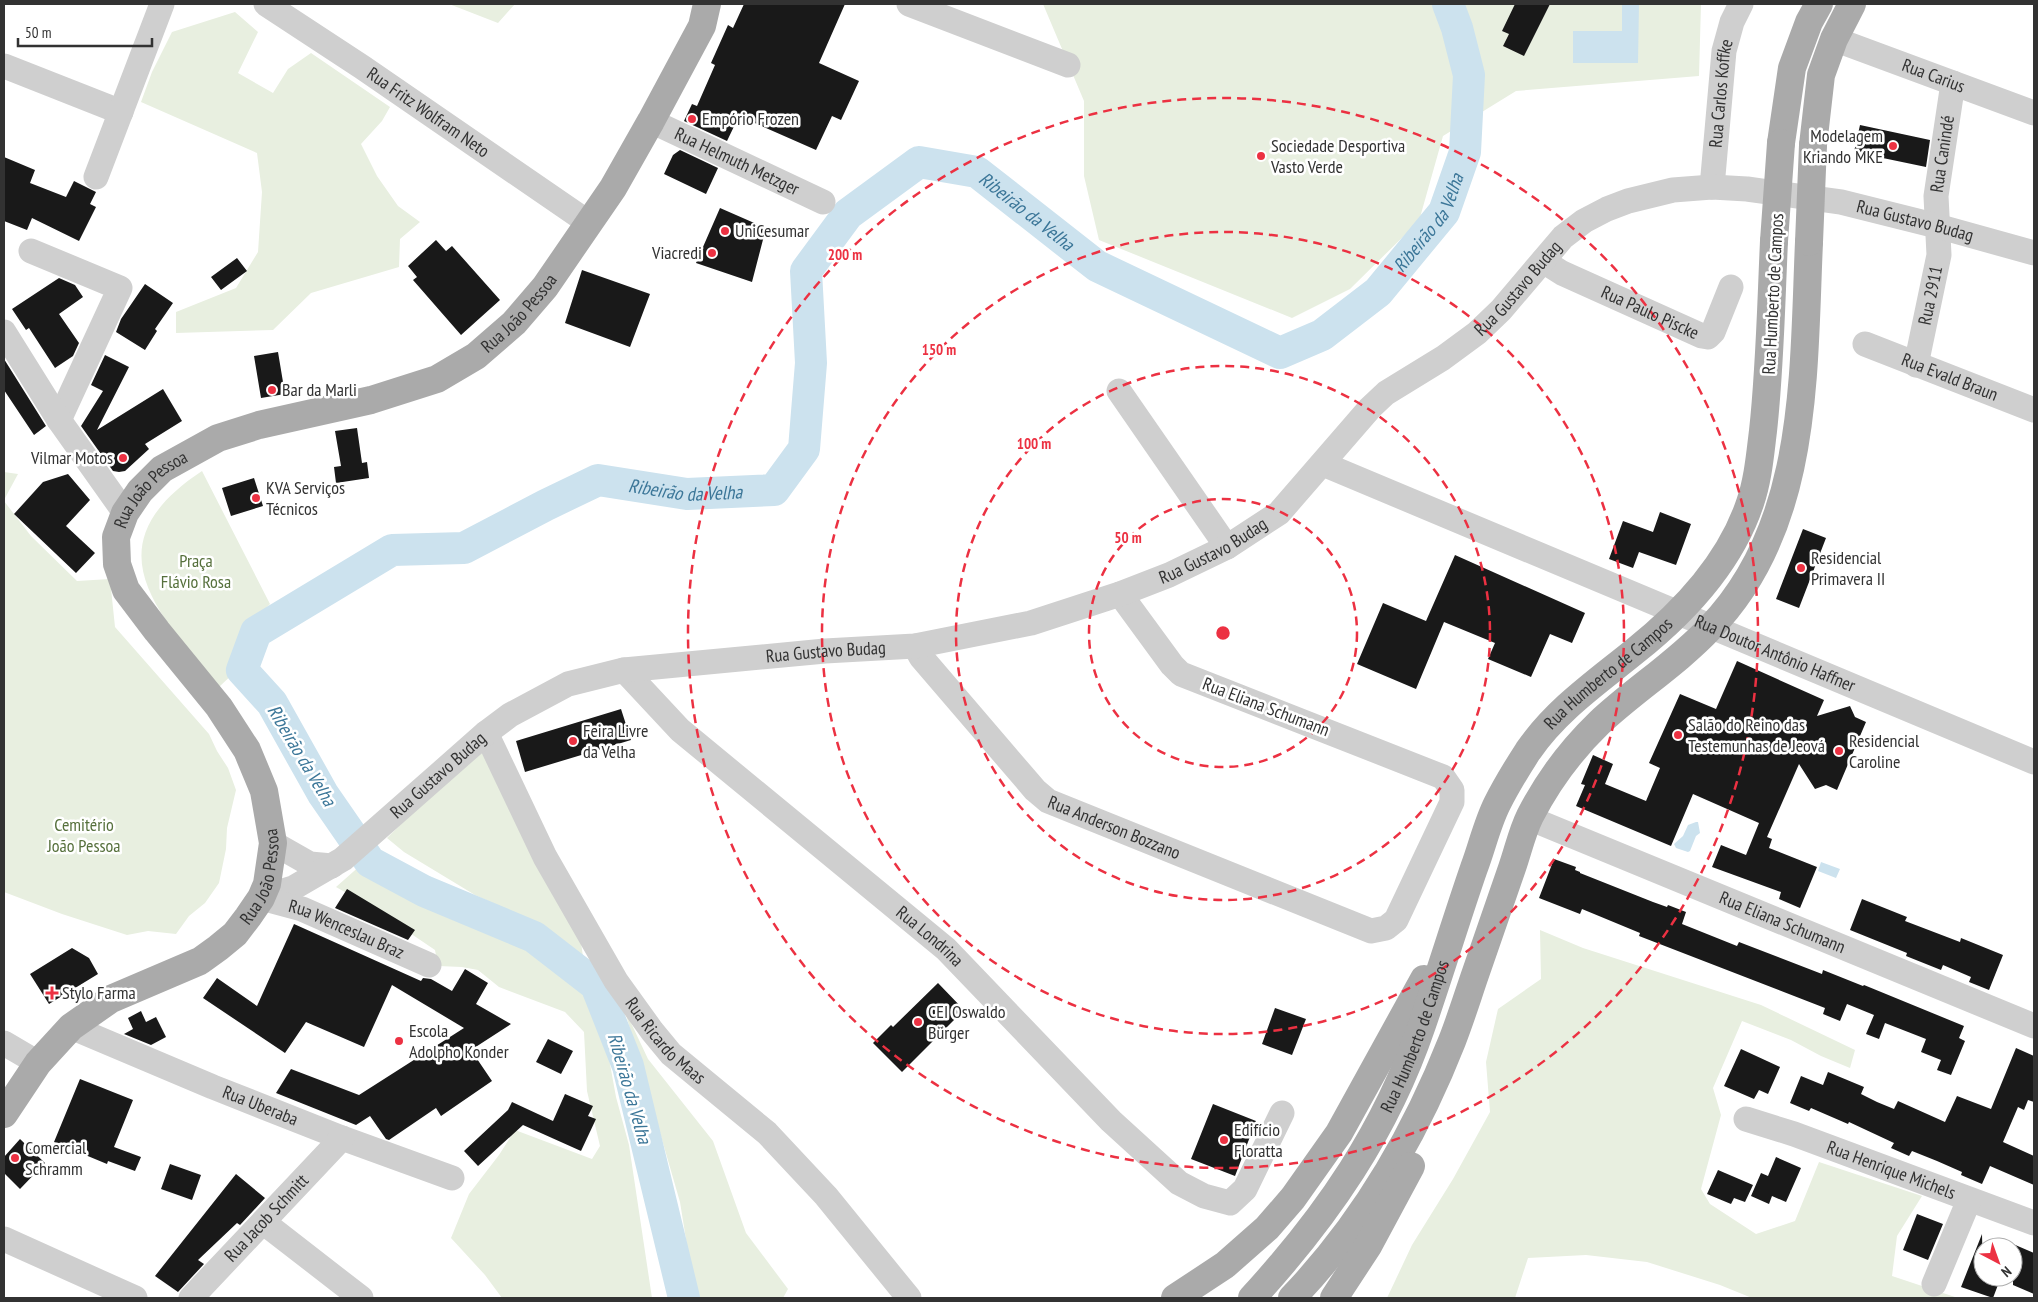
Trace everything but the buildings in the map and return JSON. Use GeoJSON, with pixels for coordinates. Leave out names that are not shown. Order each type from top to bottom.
{"type":"FeatureCollection","features":[{"type":"Feature","properties":{"kind":"main road","name":"Rua João Pessoa"},"geometry":{"type":"LineString","coordinates":[[4,1114],[38,1062],[71,1027],[111,1000],[200,961],[235,934],[272,871],[264,792],[247,750],[219,707],[126,590],[117,564],[116,538],[125,513],[140,491],[162,469],[218,438],[259,425],[371,400],[437,379],[476,356],[514,323],[545,287],[613,188],[702,26],[707,4]]}},
{"type":"Feature","properties":{"kind":"main road","name":"Rua Humberto de Campos"},"geometry":{"type":"LineString","coordinates":[[1252,1298],[1282,1265],[1346,1181],[1386,1113],[1422,1027],[1454,925],[1496,805],[1528,751],[1570,704],[1638,649],[1678,613],[1714,573],[1737,534],[1751,502],[1758,467],[1769,381],[1774,241],[1781,143],[1792,68],[1809,22],[1819,4]]}},
{"type":"Feature","properties":{"kind":"main road","name":"Rua Humberto de Campos"},"geometry":{"type":"LineString","coordinates":[[1292,1298],[1338,1245],[1374,1195],[1425,1101],[1452,1041],[1529,818],[1559,766],[1599,723],[1711,628],[1741,590],[1756,567],[1778,519],[1797,434],[1813,145],[1821,75],[1834,39],[1852,4]]}},
{"type":"Feature","properties":{"kind":"main road"},"geometry":{"type":"LineString","coordinates":[[1174,1298],[1225,1265],[1266,1228],[1294,1198],[1339,1133],[1454,925]]}},
{"type":"Feature","properties":{"kind":"main road"},"geometry":{"type":"LineString","coordinates":[[1334,1298],[1368,1246],[1409,1172],[1433,1115],[1452,1041]]}},
{"type":"Feature","properties":{"kind":"street"},"geometry":{"type":"LineString","coordinates":[[96,176],[162,4]]}},
{"type":"Feature","properties":{"kind":"street","name":"Rua Fritz Wolfram Neto"},"geometry":{"type":"LineString","coordinates":[[266,4],[362,67],[589,223]]}},
{"type":"Feature","properties":{"kind":"street"},"geometry":{"type":"LineString","coordinates":[[909,4],[1068,65]]}},
{"type":"Feature","properties":{"kind":"street","name":"Rua Carlos Koffke"},"geometry":{"type":"LineString","coordinates":[[1712,187],[1724,51],[1732,22],[1741,4]]}},
{"type":"Feature","properties":{"kind":"street","name":"Rua Carius"},"geometry":{"type":"LineString","coordinates":[[1834,39],[2034,113]]}},
{"type":"Feature","properties":{"kind":"street"},"geometry":{"type":"LineString","coordinates":[[4,66],[121,112]]}},
{"type":"Feature","properties":{"kind":"street","name":"Rua Canindé"},"geometry":{"type":"LineString","coordinates":[[1937,226],[1936,196],[1953,83]]}},
{"type":"Feature","properties":{"kind":"street","name":"Rua Helmuth Metzger"},"geometry":{"type":"LineString","coordinates":[[651,121],[823,202]]}},
{"type":"Feature","properties":{"kind":"street","name":"Rua Gustavo Budag"},"geometry":{"type":"LineString","coordinates":[[272,871],[293,888],[385,823],[486,733],[510,715],[568,684],[624,670],[806,653],[915,646],[1031,624],[1120,594],[1169,575],[1227,547],[1279,513],[1370,408],[1386,393],[1443,358],[1477,333],[1501,310],[1563,237],[1584,221],[1628,201],[1674,190],[1712,187],[1748,189],[1841,202],[2034,253]]}},
{"type":"Feature","properties":{"kind":"street","name":"Rua 2911"},"geometry":{"type":"LineString","coordinates":[[1916,365],[1940,254],[1937,226]]}},
{"type":"Feature","properties":{"kind":"street"},"geometry":{"type":"LineString","coordinates":[[31,251],[120,288],[59,420]]}},
{"type":"Feature","properties":{"kind":"street","name":"Rua Paulo Piscke"},"geometry":{"type":"LineString","coordinates":[[1543,262],[1562,273],[1708,337],[1713,332],[1731,287]]}},
{"type":"Feature","properties":{"kind":"street"},"geometry":{"type":"LineString","coordinates":[[4,332],[59,420],[125,513]]}},
{"type":"Feature","properties":{"kind":"street","name":"Rua Evald Braun"},"geometry":{"type":"LineString","coordinates":[[1865,344],[2034,410]]}},
{"type":"Feature","properties":{"kind":"street"},"geometry":{"type":"LineString","coordinates":[[1119,391],[1227,547]]}},
{"type":"Feature","properties":{"kind":"street","name":"Rua Doutor Antônio Haffner"},"geometry":{"type":"LineString","coordinates":[[1323,464],[2034,762]]}},
{"type":"Feature","properties":{"kind":"street","name":"Rua Eliana Schumann"},"geometry":{"type":"LineString","coordinates":[[1120,594],[1172,665],[1182,674],[1443,777],[1452,790],[1452,802],[1396,920],[1386,928],[1371,931]]}},
{"type":"Feature","properties":{"kind":"street","name":"Rua Anderson Bozzano"},"geometry":{"type":"LineString","coordinates":[[915,646],[921,657],[1035,790],[1048,801],[1371,931]]}},
{"type":"Feature","properties":{"kind":"street","name":"Rua Londrina"},"geometry":{"type":"LineString","coordinates":[[624,670],[680,730],[946,949],[1111,1121],[1179,1183],[1204,1196],[1230,1203],[1245,1189],[1282,1113]]}},
{"type":"Feature","properties":{"kind":"street","name":"Rua Ricardo Maas"},"geometry":{"type":"LineString","coordinates":[[486,733],[545,857],[616,981],[652,1031],[671,1054],[767,1133],[826,1196],[909,1298]]}},
{"type":"Feature","properties":{"kind":"street","name":"Rua Eliana Schumann"},"geometry":{"type":"LineString","coordinates":[[1529,818],[2034,1026]]}},
{"type":"Feature","properties":{"kind":"street"},"geometry":{"type":"LineString","coordinates":[[272,871],[325,866]]}},
{"type":"Feature","properties":{"kind":"street"},"geometry":{"type":"LineString","coordinates":[[272,871],[294,878],[325,866]]}},
{"type":"Feature","properties":{"kind":"street","name":"Rua Wenceslau Braz"},"geometry":{"type":"LineString","coordinates":[[272,871],[302,908],[429,964]]}},
{"type":"Feature","properties":{"kind":"street","name":"Rua Uberaba"},"geometry":{"type":"LineString","coordinates":[[71,1027],[213,1087],[342,1138],[452,1178]]}},
{"type":"Feature","properties":{"kind":"street"},"geometry":{"type":"LineString","coordinates":[[4,1043],[38,1062]]}},
{"type":"Feature","properties":{"kind":"street","name":"Rua Henrique Michels"},"geometry":{"type":"LineString","coordinates":[[1746,1119],[1794,1134],[2034,1223]]}},
{"type":"Feature","properties":{"kind":"street","name":"Rua Jacob Schmitt"},"geometry":{"type":"LineString","coordinates":[[191,1298],[342,1138]]}},
{"type":"Feature","properties":{"kind":"street"},"geometry":{"type":"LineString","coordinates":[[1934,1284],[1969,1200]]}},
{"type":"Feature","properties":{"kind":"street"},"geometry":{"type":"LineString","coordinates":[[263,1222],[361,1298]]}},
{"type":"Feature","properties":{"kind":"street"},"geometry":{"type":"LineString","coordinates":[[4,1238],[134,1298]]}},
{"type":"Feature","properties":{"kind":"green space"},"geometry":{"type":"Polygon","coordinates":[[[449,4],[515,4],[498,23],[449,4]]]}},
{"type":"Feature","properties":{"kind":"green space","name":"Sociedade Desportiva Vasto Verde"},"geometry":{"type":"Polygon","coordinates":[[[1043,4],[1701,4],[1699,76],[1516,91],[1443,136],[1419,221],[1350,289],[1292,318],[1099,240],[1084,176],[1084,101],[1043,4]]]}},
{"type":"Feature","properties":{"kind":"green space"},"geometry":{"type":"Polygon","coordinates":[[[235,12],[258,32],[238,73],[273,93],[288,69],[311,53],[390,107],[382,121],[361,144],[377,176],[398,206],[420,222],[400,239],[399,267],[311,293],[273,330],[176,333],[176,312],[236,288],[258,252],[262,192],[257,153],[141,102],[152,72],[172,32],[235,12]]]}},
{"type":"Feature","properties":{"kind":"green space","name":"Praça Flávio Rosa"},"geometry":{"type":"Polygon","coordinates":[[[202,471],[270,604],[244,634],[237,650],[236,671],[219,687],[174,632],[156,605],[145,578],[142,552],[149,525],[168,498],[202,471]]]}},
{"type":"Feature","properties":{"kind":"green space"},"geometry":{"type":"Polygon","coordinates":[[[4,472],[18,474],[4,500],[4,472]]]}},
{"type":"Feature","properties":{"kind":"green space","name":"Cemitério João Pessoa"},"geometry":{"type":"Polygon","coordinates":[[[4,501],[31,536],[77,581],[110,579],[115,627],[209,734],[228,768],[236,790],[227,828],[226,849],[219,883],[205,903],[189,916],[176,934],[148,931],[127,935],[62,914],[4,892],[4,501]]]}},
{"type":"Feature","properties":{"kind":"green space"},"geometry":{"type":"Polygon","coordinates":[[[482,751],[580,935],[584,964],[517,914],[475,895],[404,852],[387,838],[435,790],[482,751]]]}},
{"type":"Feature","properties":{"kind":"green space"},"geometry":{"type":"Polygon","coordinates":[[[362,864],[444,909],[514,940],[588,985],[604,1031],[616,1097],[629,1145],[652,1298],[502,1298],[485,1275],[451,1238],[469,1194],[499,1155],[515,1130],[592,1159],[600,1146],[587,1091],[584,1032],[565,1012],[499,987],[478,970],[438,966],[435,950],[373,908],[336,887],[362,864]]]}},
{"type":"Feature","properties":{"kind":"green space"},"geometry":{"type":"Polygon","coordinates":[[[1540,930],[1583,948],[1761,1005],[1855,1050],[1850,1068],[1821,1056],[1791,1040],[1742,1021],[1713,1088],[1721,1115],[1701,1189],[1710,1204],[1756,1234],[1795,1221],[1819,1162],[1922,1196],[1897,1236],[1892,1276],[1958,1298],[1752,1298],[1720,1285],[1647,1262],[1586,1255],[1528,1258],[1515,1298],[1387,1298],[1412,1245],[1453,1179],[1490,1112],[1486,1062],[1498,1009],[1541,979],[1540,930]]]}},
{"type":"Feature","properties":{"kind":"green space"},"geometry":{"type":"Polygon","coordinates":[[[624,1008],[648,1059],[713,1141],[746,1233],[788,1289],[783,1298],[698,1298],[693,1283],[680,1202],[624,1008]]]}},
{"type":"Feature","properties":{"kind":"water"},"geometry":{"type":"Polygon","coordinates":[[[1622,4],[1639,4],[1638,63],[1573,63],[1573,31],[1622,31],[1622,4]]]}},
{"type":"Feature","properties":{"kind":"water"},"geometry":{"type":"Polygon","coordinates":[[[1698,822],[1700,833],[1696,836],[1690,851],[1676,848],[1674,844],[1683,836],[1688,825],[1698,822]]]}},
{"type":"Feature","properties":{"kind":"water"},"geometry":{"type":"Polygon","coordinates":[[[1821,862],[1840,869],[1836,878],[1818,871],[1821,862]]]}},
{"type":"Feature","properties":{"kind":"waterway","name":"Ribeirão da Velha"},"geometry":{"type":"LineString","coordinates":[[684,1298],[628,1066],[596,985],[534,937],[424,891],[370,862],[323,794],[272,703],[242,670],[256,632],[392,550],[464,548],[598,480],[687,494],[774,490],[804,449],[811,363],[806,271],[848,214],[919,162],[977,172],[1097,266],[1280,353],[1322,335],[1378,292],[1444,212],[1465,152],[1469,75],[1457,28],[1448,4]]}},
{"type":"Feature","properties":{"kind":"place","name":"Empório Frozen"},"geometry":{"type":"Point","coordinates":[692,119]}},
{"type":"Feature","properties":{"kind":"place","name":"Modelagem Kriando MKE"},"geometry":{"type":"Point","coordinates":[1893,146]}},
{"type":"Feature","properties":{"kind":"place","name":"Sociedade Desportiva Vasto Verde"},"geometry":{"type":"Point","coordinates":[1261,156]}},
{"type":"Feature","properties":{"kind":"place","name":"UniCesumar"},"geometry":{"type":"Point","coordinates":[725,231]}},
{"type":"Feature","properties":{"kind":"place","name":"Viacredi"},"geometry":{"type":"Point","coordinates":[712,253]}},
{"type":"Feature","properties":{"kind":"place","name":"Bar da Marli"},"geometry":{"type":"Point","coordinates":[272,390]}},
{"type":"Feature","properties":{"kind":"place","name":"Vilmar Motos"},"geometry":{"type":"Point","coordinates":[123,458]}},
{"type":"Feature","properties":{"kind":"place","name":"KVA Serviços Técnicos"},"geometry":{"type":"Point","coordinates":[256,498]}},
{"type":"Feature","properties":{"kind":"place","name":"Residencial Primavera II"},"geometry":{"type":"Point","coordinates":[1801,568]}},
{"type":"Feature","properties":{"kind":"place","name":"Salão do Reino das Testemunhas de Jeová"},"geometry":{"type":"Point","coordinates":[1678,735]}},
{"type":"Feature","properties":{"kind":"place","name":"Feira Livre da Velha"},"geometry":{"type":"Point","coordinates":[573,741]}},
{"type":"Feature","properties":{"kind":"place","name":"Residencial Caroline"},"geometry":{"type":"Point","coordinates":[1839,751]}},
{"type":"Feature","properties":{"kind":"place","name":"Stylo Farma"},"geometry":{"type":"Point","coordinates":[52,993]}},
{"type":"Feature","properties":{"kind":"place","name":"CEI Oswaldo Bürger"},"geometry":{"type":"Point","coordinates":[918,1022]}},
{"type":"Feature","properties":{"kind":"place","name":"Escola Adolpho Konder"},"geometry":{"type":"Point","coordinates":[399,1041]}},
{"type":"Feature","properties":{"kind":"place","name":"Edifício Floratta"},"geometry":{"type":"Point","coordinates":[1224,1140]}},
{"type":"Feature","properties":{"kind":"place","name":"Comercial Schramm"},"geometry":{"type":"Point","coordinates":[15,1158]}}]}
